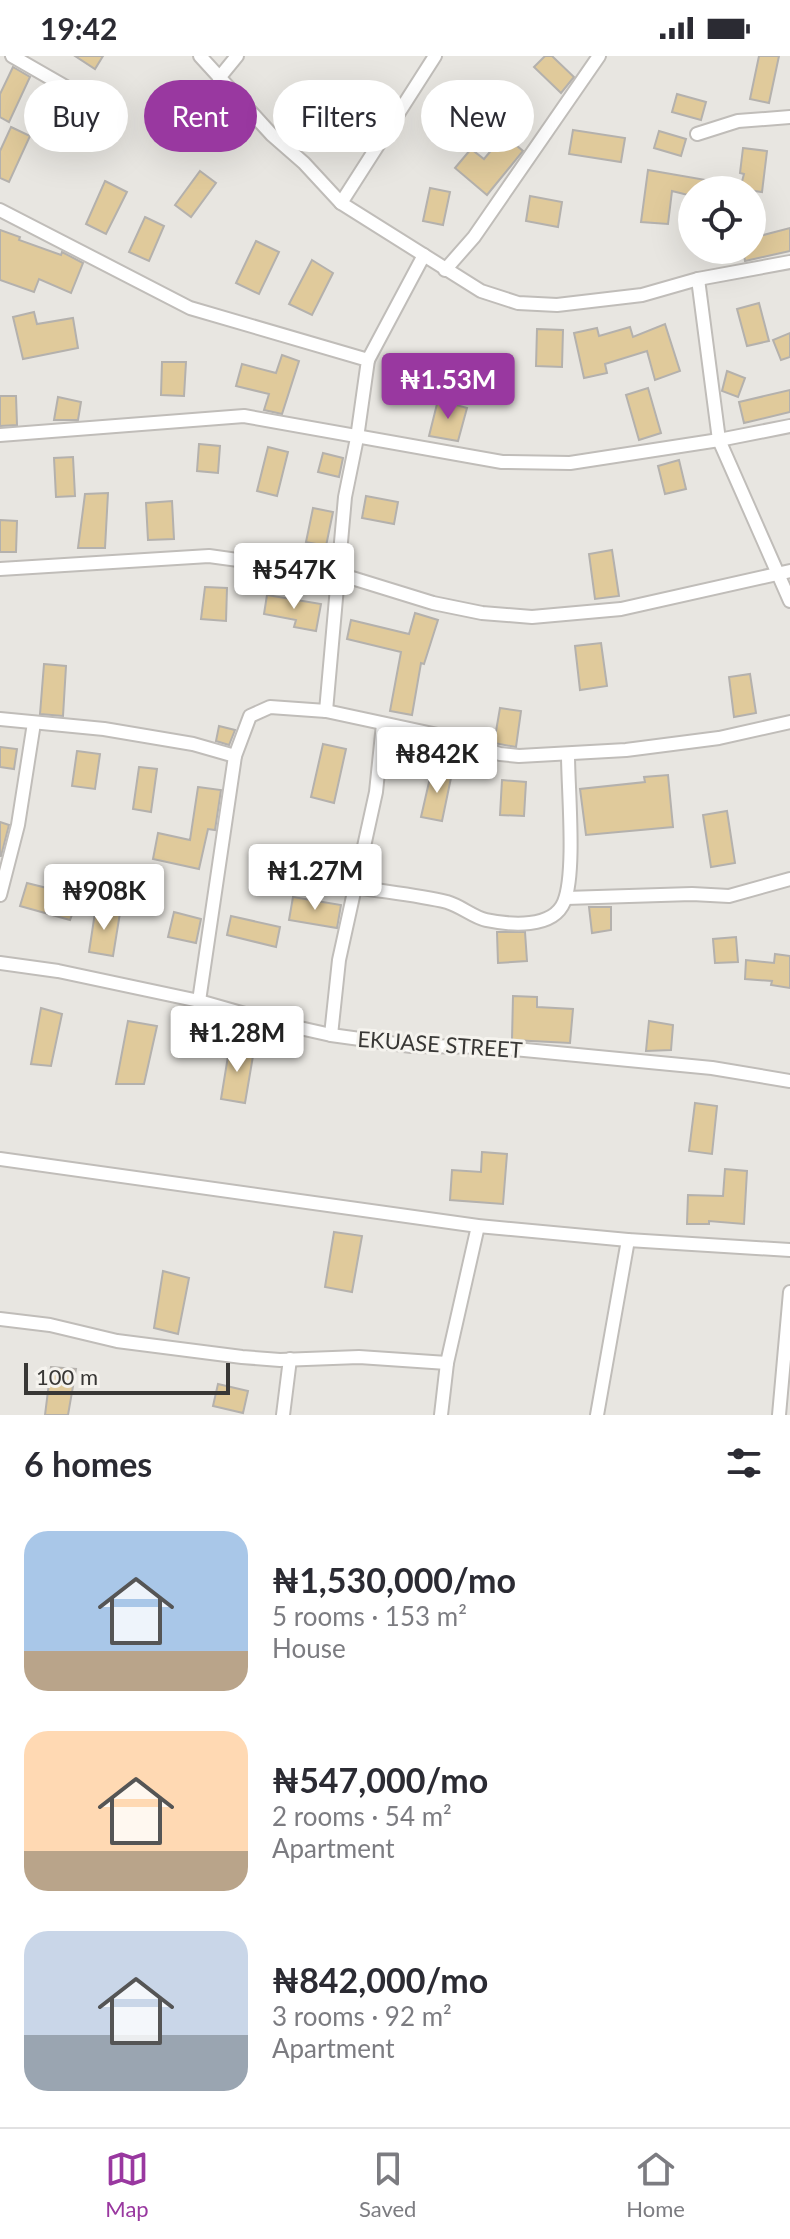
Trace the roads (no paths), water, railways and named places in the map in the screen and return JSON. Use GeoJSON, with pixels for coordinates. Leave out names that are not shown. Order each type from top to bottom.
{"type":"FeatureCollection","features":[{"type":"Feature","properties":{"kind":"street"},"geometry":{"type":"LineString","coordinates":[[12,56],[54,80]]}},
{"type":"Feature","properties":{"kind":"street"},"geometry":{"type":"LineString","coordinates":[[200,56],[341,203],[481,291],[518,303],[557,305],[642,295],[698,279],[790,262]]}},
{"type":"Feature","properties":{"kind":"street"},"geometry":{"type":"LineString","coordinates":[[219,78],[237,56]]}},
{"type":"Feature","properties":{"kind":"street"},"geometry":{"type":"LineString","coordinates":[[341,203],[435,56]]}},
{"type":"Feature","properties":{"kind":"street"},"geometry":{"type":"LineString","coordinates":[[445,270],[482,226],[599,56]]}},
{"type":"Feature","properties":{"kind":"street"},"geometry":{"type":"LineString","coordinates":[[697,134],[738,121],[790,117]]}},
{"type":"Feature","properties":{"kind":"street"},"geometry":{"type":"LineString","coordinates":[[0,210],[190,308],[368,360]]}},
{"type":"Feature","properties":{"kind":"street"},"geometry":{"type":"LineString","coordinates":[[326,711],[345,497],[368,360],[424,255]]}},
{"type":"Feature","properties":{"kind":"street"},"geometry":{"type":"LineString","coordinates":[[698,279],[719,440],[784,572],[790,601]]}},
{"type":"Feature","properties":{"kind":"street"},"geometry":{"type":"LineString","coordinates":[[0,435],[244,416],[502,462],[570,463],[790,426]]}},
{"type":"Feature","properties":{"kind":"street"},"geometry":{"type":"LineString","coordinates":[[0,569],[209,556],[339,574],[433,603],[482,613],[532,617],[621,609],[784,572]]}},
{"type":"Feature","properties":{"kind":"street"},"geometry":{"type":"LineString","coordinates":[[199,1001],[235,756],[250,716],[258,712],[270,707],[326,711],[519,756],[568,755],[719,738],[790,722]]}},
{"type":"Feature","properties":{"kind":"street"},"geometry":{"type":"LineString","coordinates":[[0,719],[104,729],[193,744],[235,756]]}},
{"type":"Feature","properties":{"kind":"street"},"geometry":{"type":"LineString","coordinates":[[0,895],[18,825],[34,723]]}},
{"type":"Feature","properties":{"kind":"street"},"geometry":{"type":"LineString","coordinates":[[331,1035],[339,960],[376,792],[383,724]]}},
{"type":"Feature","properties":{"kind":"street"},"geometry":{"type":"LineString","coordinates":[[356,887],[449,903],[485,920],[532,923],[560,911],[566,898],[570,853],[568,755]]}},
{"type":"Feature","properties":{"kind":"street"},"geometry":{"type":"LineString","coordinates":[[566,898],[692,894],[729,896],[790,879]]}},
{"type":"Feature","properties":{"kind":"street","name":"EKUASE STREET"},"geometry":{"type":"LineString","coordinates":[[0,963],[58,971],[199,1001],[331,1035],[411,1046],[494,1047],[696,1067],[790,1081]]}},
{"type":"Feature","properties":{"kind":"street"},"geometry":{"type":"LineString","coordinates":[[0,1159],[478,1226],[628,1240],[790,1250]]}},
{"type":"Feature","properties":{"kind":"street"},"geometry":{"type":"LineString","coordinates":[[441,1415],[447,1363],[478,1226]]}},
{"type":"Feature","properties":{"kind":"street"},"geometry":{"type":"LineString","coordinates":[[597,1415],[628,1240]]}},
{"type":"Feature","properties":{"kind":"street"},"geometry":{"type":"LineString","coordinates":[[779,1415],[790,1292]]}},
{"type":"Feature","properties":{"kind":"street"},"geometry":{"type":"LineString","coordinates":[[0,1319],[50,1325],[117,1341],[242,1357],[359,1357],[447,1363]]}},
{"type":"Feature","properties":{"kind":"street"},"geometry":{"type":"LineString","coordinates":[[283,1415],[290,1359]]}}]}
